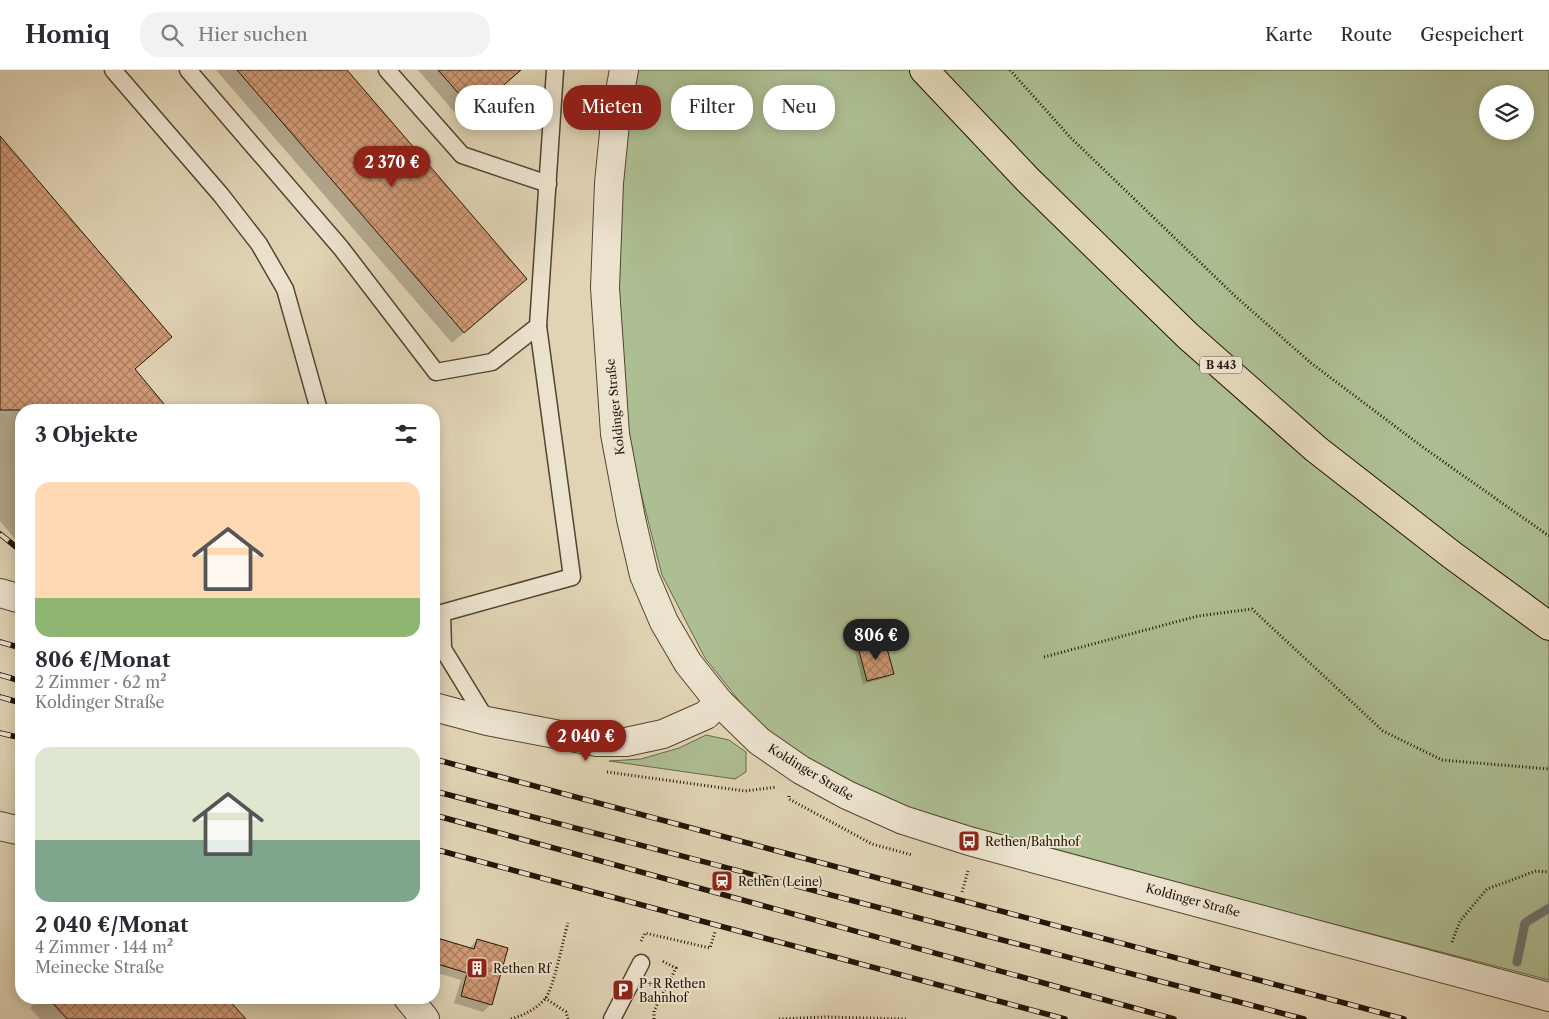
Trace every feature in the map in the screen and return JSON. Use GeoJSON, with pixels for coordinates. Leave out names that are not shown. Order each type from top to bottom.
{"type":"FeatureCollection","features":[{"type":"Feature","properties":{"kind":"main road","name":"B 443"},"geometry":{"type":"LineString","coordinates":[[924,70],[1029,181],[1188,336],[1316,449],[1452,555],[1549,626]]}},
{"type":"Feature","properties":{"kind":"street","name":"Koldinger Straße"},"geometry":{"type":"LineString","coordinates":[[624,70],[616,113],[610,174],[605,288],[615,434],[644,575],[664,622],[688,663],[719,702],[759,741],[802,770],[847,795],[903,820],[970,841],[1549,996]]}},
{"type":"Feature","properties":{"kind":"street"},"geometry":{"type":"LineString","coordinates":[[0,593],[15,597]]}},
{"type":"Feature","properties":{"kind":"street"},"geometry":{"type":"LineString","coordinates":[[440,709],[487,721],[596,742],[626,742],[663,734],[706,715],[719,702]]}},
{"type":"Feature","properties":{"kind":"street"},"geometry":{"type":"LineString","coordinates":[[0,826],[15,830]]}},
{"type":"Feature","properties":{"kind":"street"},"geometry":{"type":"LineString","coordinates":[[413,1004],[425,1019]]}},
{"type":"Feature","properties":{"kind":"lane"},"geometry":{"type":"LineString","coordinates":[[113,70],[221,195],[259,244],[285,289],[317,404]]}},
{"type":"Feature","properties":{"kind":"lane"},"geometry":{"type":"LineString","coordinates":[[188,70],[341,248],[436,372],[492,362],[538,326]]}},
{"type":"Feature","properties":{"kind":"lane"},"geometry":{"type":"LineString","coordinates":[[387,70],[462,155],[548,184]]}},
{"type":"Feature","properties":{"kind":"lane"},"geometry":{"type":"LineString","coordinates":[[487,721],[443,648],[442,613],[572,577],[538,326],[555,70]]}},
{"type":"Feature","properties":{"kind":"lane"},"geometry":{"type":"LineString","coordinates":[[612,1019],[641,963]]}},
{"type":"Feature","properties":{"kind":"path"},"geometry":{"type":"LineString","coordinates":[[1010,70],[1070,137],[1235,296],[1311,363],[1424,448],[1549,536]]}},
{"type":"Feature","properties":{"kind":"path"},"geometry":{"type":"LineString","coordinates":[[1044,657],[1198,616],[1252,609],[1384,731],[1442,760],[1549,769]]}},
{"type":"Feature","properties":{"kind":"path"},"geometry":{"type":"LineString","coordinates":[[601,772],[745,792],[790,785],[802,770]]}},
{"type":"Feature","properties":{"kind":"path"},"geometry":{"type":"LineString","coordinates":[[1443,968],[1460,921],[1487,889],[1536,871],[1549,872]]}},
{"type":"Feature","properties":{"kind":"path"},"geometry":{"type":"LineString","coordinates":[[962,892],[967,878]]}},
{"type":"Feature","properties":{"kind":"path"},"geometry":{"type":"LineString","coordinates":[[511,1019],[527,1014],[545,998],[551,985],[568,923]]}},
{"type":"Feature","properties":{"kind":"path"},"geometry":{"type":"LineString","coordinates":[[639,945],[645,933],[710,948],[715,932]]}},
{"type":"Feature","properties":{"kind":"path"},"geometry":{"type":"LineString","coordinates":[[641,963],[644,958],[658,964],[661,956]]}},
{"type":"Feature","properties":{"kind":"path"},"geometry":{"type":"LineString","coordinates":[[654,1019],[654,1012],[676,968],[669,964]]}},
{"type":"Feature","properties":{"kind":"path"},"geometry":{"type":"LineString","coordinates":[[545,998],[566,1012],[568,1019]]}},
{"type":"Feature","properties":{"kind":"path"},"geometry":{"type":"LineString","coordinates":[[779,1019],[826,1017],[907,1019]]}},
{"type":"Feature","properties":{"kind":"green space"},"geometry":{"type":"Polygon","coordinates":[[[634,70],[1549,70],[1549,980],[943,827],[811,766],[760,727],[705,658],[662,575],[627,438],[615,284],[626,130],[661,130],[661,85],[632,85],[634,70]]]}},
{"type":"Feature","properties":{"kind":"green space"},"geometry":{"type":"Polygon","coordinates":[[[706,735],[729,740],[746,752],[746,772],[735,779],[609,761],[641,759],[679,748],[706,735]]]}},
{"type":"Feature","properties":{"kind":"building"},"geometry":{"type":"Polygon","coordinates":[[[237,70],[347,70],[527,279],[464,333],[237,70]]]}},
{"type":"Feature","properties":{"kind":"building"},"geometry":{"type":"Polygon","coordinates":[[[438,70],[521,70],[504,85],[455,85],[455,89],[438,70]]]}},
{"type":"Feature","properties":{"kind":"building"},"geometry":{"type":"Polygon","coordinates":[[[0,136],[172,337],[135,369],[164,404],[15,404],[15,410],[0,410],[0,136]]]}},
{"type":"Feature","properties":{"kind":"building"},"geometry":{"type":"Polygon","coordinates":[[[885,641],[894,674],[867,681],[858,647],[885,641]]]}},
{"type":"Feature","properties":{"kind":"building","name":"Rethen Rf"},"geometry":{"type":"Polygon","coordinates":[[[440,939],[474,949],[477,939],[508,948],[492,1005],[461,996],[467,973],[440,965],[440,939]]]}},
{"type":"Feature","properties":{"kind":"building"},"geometry":{"type":"Polygon","coordinates":[[[53,1004],[232,1004],[246,1019],[67,1019],[53,1004]]]}},
{"type":"Feature","properties":{"kind":"waterway"},"geometry":{"type":"LineString","coordinates":[[1517,962],[1525,923],[1549,908]]}},
{"type":"Feature","properties":{"kind":"railway"},"geometry":{"type":"LineString","coordinates":[[0,534],[15,546]]}},
{"type":"Feature","properties":{"kind":"railway"},"geometry":{"type":"LineString","coordinates":[[0,642],[15,646]]}},
{"type":"Feature","properties":{"kind":"railway"},"geometry":{"type":"LineString","coordinates":[[0,675],[15,679]]}},
{"type":"Feature","properties":{"kind":"railway"},"geometry":{"type":"LineString","coordinates":[[0,697],[15,701]]}},
{"type":"Feature","properties":{"kind":"railway"},"geometry":{"type":"LineString","coordinates":[[0,733],[15,737]]}},
{"type":"Feature","properties":{"kind":"railway"},"geometry":{"type":"LineString","coordinates":[[440,761],[1404,1019]]}},
{"type":"Feature","properties":{"kind":"railway"},"geometry":{"type":"LineString","coordinates":[[440,793],[1304,1019]]}},
{"type":"Feature","properties":{"kind":"railway"},"geometry":{"type":"LineString","coordinates":[[440,817],[1174,1019]]}},
{"type":"Feature","properties":{"kind":"railway"},"geometry":{"type":"LineString","coordinates":[[440,851],[1065,1019]]}},
{"type":"Feature","properties":{"kind":"place","name":"Rethen/Bahnhof"},"geometry":{"type":"Point","coordinates":[969,841]}},
{"type":"Feature","properties":{"kind":"place","name":"Rethen (Leine)"},"geometry":{"type":"Point","coordinates":[722,881]}},
{"type":"Feature","properties":{"kind":"place","name":"Rethen Rf"},"geometry":{"type":"Point","coordinates":[477,968]}},
{"type":"Feature","properties":{"kind":"place","name":"P+R Rethen Bahnhof"},"geometry":{"type":"Point","coordinates":[623,990]}}]}
